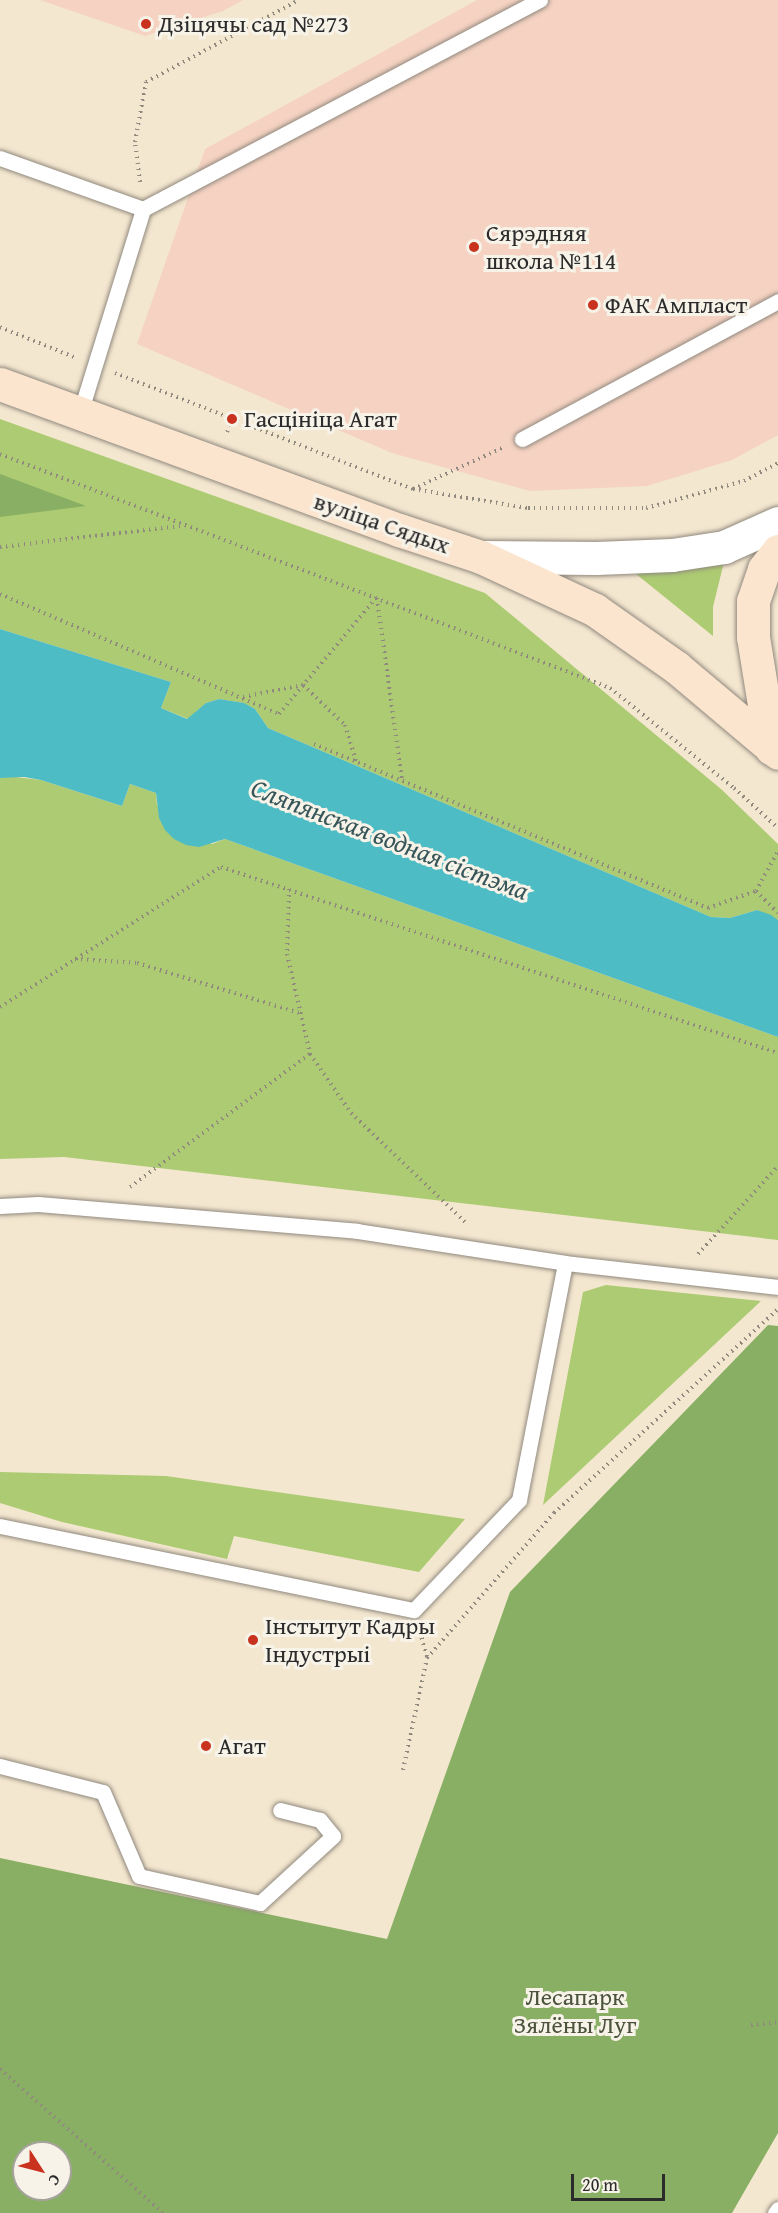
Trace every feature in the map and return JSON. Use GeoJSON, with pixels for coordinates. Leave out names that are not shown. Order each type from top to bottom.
{"type":"FeatureCollection","features":[{"type":"Feature","properties":{"kind":"main road","name":"вуліца Сядых"},"geometry":{"type":"LineString","coordinates":[[0,384],[388,526],[481,557]]}},
{"type":"Feature","properties":{"kind":"main road"},"geometry":{"type":"LineString","coordinates":[[774,750],[753,638],[753,601],[764,569],[778,551]]}},
{"type":"Feature","properties":{"kind":"main road"},"geometry":{"type":"LineString","coordinates":[[481,557],[595,610],[676,667],[774,750]]}},
{"type":"Feature","properties":{"kind":"street","name":"вуліца Сядых"},"geometry":{"type":"LineString","coordinates":[[481,557],[596,558],[672,555],[724,547],[778,523]]}},
{"type":"Feature","properties":{"kind":"lane"},"geometry":{"type":"LineString","coordinates":[[80,413],[143,209],[540,0]]}},
{"type":"Feature","properties":{"kind":"lane"},"geometry":{"type":"LineString","coordinates":[[0,158],[143,209]]}},
{"type":"Feature","properties":{"kind":"lane"},"geometry":{"type":"LineString","coordinates":[[522,439],[778,301]]}},
{"type":"Feature","properties":{"kind":"lane"},"geometry":{"type":"LineString","coordinates":[[0,1206],[38,1204],[357,1231],[565,1263],[778,1287]]}},
{"type":"Feature","properties":{"kind":"lane"},"geometry":{"type":"LineString","coordinates":[[0,1526],[414,1610],[519,1500],[565,1263]]}},
{"type":"Feature","properties":{"kind":"lane"},"geometry":{"type":"LineString","coordinates":[[0,1767],[103,1792],[139,1876],[260,1903],[333,1836],[320,1820],[280,1810]]}},
{"type":"Feature","properties":{"kind":"lane"},"geometry":{"type":"LineString","coordinates":[[775,2213],[778,2209]]}},
{"type":"Feature","properties":{"kind":"path"},"geometry":{"type":"LineString","coordinates":[[143,209],[135,142],[146,82],[298,0]]}},
{"type":"Feature","properties":{"kind":"path"},"geometry":{"type":"LineString","coordinates":[[0,327],[413,489],[528,508],[646,508],[744,481],[778,463]]}},
{"type":"Feature","properties":{"kind":"path"},"geometry":{"type":"LineString","coordinates":[[413,489],[522,439]]}},
{"type":"Feature","properties":{"kind":"path"},"geometry":{"type":"LineString","coordinates":[[0,454],[610,688],[734,788],[778,828]]}},
{"type":"Feature","properties":{"kind":"path"},"geometry":{"type":"LineString","coordinates":[[0,547],[187,524]]}},
{"type":"Feature","properties":{"kind":"path"},"geometry":{"type":"LineString","coordinates":[[0,594],[279,714],[377,597]]}},
{"type":"Feature","properties":{"kind":"path"},"geometry":{"type":"LineString","coordinates":[[377,597],[402,781]]}},
{"type":"Feature","properties":{"kind":"path"},"geometry":{"type":"LineString","coordinates":[[241,697],[303,685]]}},
{"type":"Feature","properties":{"kind":"path"},"geometry":{"type":"LineString","coordinates":[[303,685],[345,725],[357,762]]}},
{"type":"Feature","properties":{"kind":"path"},"geometry":{"type":"LineString","coordinates":[[314,744],[708,908],[756,891],[778,851]]}},
{"type":"Feature","properties":{"kind":"path"},"geometry":{"type":"LineString","coordinates":[[0,1007],[221,867],[778,1053]]}},
{"type":"Feature","properties":{"kind":"path"},"geometry":{"type":"LineString","coordinates":[[289,890],[287,954],[310,1054],[351,1113],[467,1224]]}},
{"type":"Feature","properties":{"kind":"path"},"geometry":{"type":"LineString","coordinates":[[756,891],[778,913]]}},
{"type":"Feature","properties":{"kind":"path"},"geometry":{"type":"LineString","coordinates":[[75,959],[137,963],[301,1013]]}},
{"type":"Feature","properties":{"kind":"path"},"geometry":{"type":"LineString","coordinates":[[125,1191],[310,1054]]}},
{"type":"Feature","properties":{"kind":"path"},"geometry":{"type":"LineString","coordinates":[[694,1257],[778,1166]]}},
{"type":"Feature","properties":{"kind":"path"},"geometry":{"type":"LineString","coordinates":[[403,1770],[427,1658],[554,1513],[778,1310]]}},
{"type":"Feature","properties":{"kind":"path"},"geometry":{"type":"LineString","coordinates":[[751,2025],[778,2022]]}},
{"type":"Feature","properties":{"kind":"path"},"geometry":{"type":"LineString","coordinates":[[0,2068],[164,2213]]}},
{"type":"Feature","properties":{"kind":"shaded area","name":"Дзіцячы сад №273"},"geometry":{"type":"Polygon","coordinates":[[[40,0],[243,0],[223,11],[145,36],[40,0]]]}},
{"type":"Feature","properties":{"kind":"shaded area","name":"Сярэдняя школа №114"},"geometry":{"type":"Polygon","coordinates":[[[477,0],[778,0],[778,435],[732,460],[647,486],[530,491],[392,453],[137,344],[205,149],[477,0]]]}},
{"type":"Feature","properties":{"kind":"green space"},"geometry":{"type":"Polygon","coordinates":[[[0,419],[485,593],[721,789],[778,844],[778,920],[757,910],[730,918],[711,917],[268,728],[255,709],[243,703],[219,699],[206,703],[188,719],[161,708],[171,682],[0,629],[0,419]]]}},
{"type":"Feature","properties":{"kind":"green space"},"geometry":{"type":"Polygon","coordinates":[[[0,474],[86,506],[0,517],[0,474]]]}},
{"type":"Feature","properties":{"kind":"green space"},"geometry":{"type":"Polygon","coordinates":[[[724,562],[713,607],[713,636],[636,574],[651,569],[724,562]]]}},
{"type":"Feature","properties":{"kind":"green space"},"geometry":{"type":"Polygon","coordinates":[[[7,776],[41,780],[122,806],[130,784],[156,793],[157,805],[212,844],[225,839],[778,1037],[778,1240],[64,1157],[0,1159],[0,778],[7,776]]]}},
{"type":"Feature","properties":{"kind":"green space"},"geometry":{"type":"Polygon","coordinates":[[[606,1285],[761,1301],[543,1505],[583,1292],[606,1285]]]}},
{"type":"Feature","properties":{"kind":"green space","name":"Лесапарк Зялёны Луг"},"geometry":{"type":"Polygon","coordinates":[[[768,1325],[778,1326],[778,2133],[732,2213],[0,2213],[0,1858],[387,1939],[510,1592],[768,1325]]]}},
{"type":"Feature","properties":{"kind":"green space"},"geometry":{"type":"Polygon","coordinates":[[[0,1472],[166,1476],[465,1519],[419,1572],[234,1536],[227,1559],[62,1522],[0,1503],[0,1472]]]}},
{"type":"Feature","properties":{"kind":"water","name":"Сляпянская водная сістэма"},"geometry":{"type":"Polygon","coordinates":[[[0,629],[171,682],[161,708],[187,719],[206,703],[219,699],[244,703],[255,709],[268,728],[711,917],[730,918],[757,910],[771,915],[778,920],[778,1037],[225,839],[199,847],[186,845],[174,839],[165,830],[159,818],[156,793],[130,784],[122,806],[41,780],[24,777],[0,778],[0,629]]]}},
{"type":"Feature","properties":{"kind":"place","name":"Дзіцячы сад №273"},"geometry":{"type":"Point","coordinates":[146,24]}},
{"type":"Feature","properties":{"kind":"place","name":"Сярэдняя школа №114"},"geometry":{"type":"Point","coordinates":[474,247]}},
{"type":"Feature","properties":{"kind":"place","name":"ФАК Ампласт"},"geometry":{"type":"Point","coordinates":[593,305]}},
{"type":"Feature","properties":{"kind":"place","name":"Гасцініца Агат"},"geometry":{"type":"Point","coordinates":[232,419]}},
{"type":"Feature","properties":{"kind":"place","name":"Інстытут Кадры Індустрыі"},"geometry":{"type":"Point","coordinates":[253,1640]}},
{"type":"Feature","properties":{"kind":"place","name":"Агат"},"geometry":{"type":"Point","coordinates":[206,1746]}}]}
